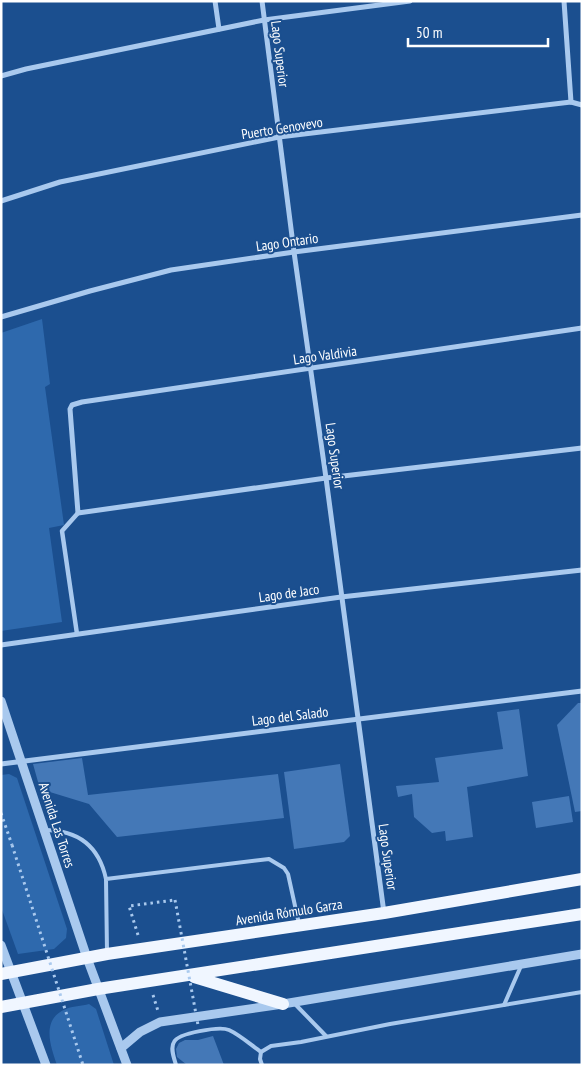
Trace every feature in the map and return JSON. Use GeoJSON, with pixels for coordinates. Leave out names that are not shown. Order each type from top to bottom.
{"type":"FeatureCollection","features":[{"type":"Feature","properties":{"kind":"main road","name":"Avenida Rómulo Garza"},"geometry":{"type":"LineString","coordinates":[[7,973],[107,954],[384,913],[582,879]]}},
{"type":"Feature","properties":{"kind":"main road"},"geometry":{"type":"LineString","coordinates":[[1,1007],[190,975],[582,914]]}},
{"type":"Feature","properties":{"kind":"main road"},"geometry":{"type":"LineString","coordinates":[[190,975],[288,1003]]}},
{"type":"Feature","properties":{"kind":"street"},"geometry":{"type":"LineString","coordinates":[[215,1],[219,29]]}},
{"type":"Feature","properties":{"kind":"street","name":"Lago Superior"},"geometry":{"type":"LineString","coordinates":[[262,1],[294,252],[384,913]]}},
{"type":"Feature","properties":{"kind":"street"},"geometry":{"type":"LineString","coordinates":[[1,76],[26,69],[264,20],[410,1]]}},
{"type":"Feature","properties":{"kind":"street"},"geometry":{"type":"LineString","coordinates":[[564,1],[571,102],[582,105]]}},
{"type":"Feature","properties":{"kind":"street","name":"Puerto Genovevo"},"geometry":{"type":"LineString","coordinates":[[1,201],[60,182],[279,137],[571,102]]}},
{"type":"Feature","properties":{"kind":"street","name":"Lago Ontario"},"geometry":{"type":"LineString","coordinates":[[1,317],[171,270],[294,252],[582,215]]}},
{"type":"Feature","properties":{"kind":"street","name":"Lago Valdivia"},"geometry":{"type":"LineString","coordinates":[[78,513],[70,415],[72,405],[582,328]]}},
{"type":"Feature","properties":{"kind":"street"},"geometry":{"type":"LineString","coordinates":[[77,634],[62,532],[78,513],[326,478],[582,448]]}},
{"type":"Feature","properties":{"kind":"street","name":"Lago de Jaco"},"geometry":{"type":"LineString","coordinates":[[1,645],[341,597],[582,570]]}},
{"type":"Feature","properties":{"kind":"street","name":"Lago del Salado"},"geometry":{"type":"LineString","coordinates":[[1,764],[582,691]]}},
{"type":"Feature","properties":{"kind":"street","name":"Avenida Las Torres"},"geometry":{"type":"LineString","coordinates":[[1,701],[98,990],[127,1065]]}},
{"type":"Feature","properties":{"kind":"street"},"geometry":{"type":"LineString","coordinates":[[1,945],[7,973],[24,1003],[46,1065]]}},
{"type":"Feature","properties":{"kind":"street"},"geometry":{"type":"LineString","coordinates":[[121,1048],[140,1032],[160,1022],[288,1003],[582,954]]}},
{"type":"Feature","properties":{"kind":"lane"},"geometry":{"type":"LineString","coordinates":[[44,830],[58,830],[70,834],[91,847],[104,867],[106,879],[107,954]]}},
{"type":"Feature","properties":{"kind":"lane"},"geometry":{"type":"LineString","coordinates":[[106,879],[269,859],[284,868],[288,874],[300,926]]}},
{"type":"Feature","properties":{"kind":"lane"},"geometry":{"type":"LineString","coordinates":[[504,1005],[521,964]]}},
{"type":"Feature","properties":{"kind":"lane"},"geometry":{"type":"LineString","coordinates":[[261,1052],[271,1046],[301,1042],[399,1022],[582,992]]}},
{"type":"Feature","properties":{"kind":"lane"},"geometry":{"type":"LineString","coordinates":[[288,1003],[326,1036]]}},
{"type":"Feature","properties":{"kind":"lane"},"geometry":{"type":"LineString","coordinates":[[176,1065],[172,1047],[174,1041],[180,1036],[218,1028],[228,1030],[261,1052]]}},
{"type":"Feature","properties":{"kind":"lane"},"geometry":{"type":"LineString","coordinates":[[261,1052],[260,1059],[262,1065]]}},
{"type":"Feature","properties":{"kind":"path"},"geometry":{"type":"LineString","coordinates":[[1,813],[83,1065]]}},
{"type":"Feature","properties":{"kind":"path"},"geometry":{"type":"LineString","coordinates":[[142,950],[129,906],[175,900],[198,1025]]}},
{"type":"Feature","properties":{"kind":"shaded area"},"geometry":{"type":"Polygon","coordinates":[[[42,319],[50,384],[45,387],[64,525],[49,528],[62,622],[1,631],[1,333],[42,319]]]}},
{"type":"Feature","properties":{"kind":"shaded area"},"geometry":{"type":"Polygon","coordinates":[[[9,774],[17,778],[67,929],[66,938],[54,949],[18,954],[1,907],[1,775],[9,774]]]}},
{"type":"Feature","properties":{"kind":"shaded area"},"geometry":{"type":"Polygon","coordinates":[[[89,1004],[96,1009],[114,1065],[57,1065],[50,1041],[50,1026],[53,1019],[58,1013],[66,1009],[89,1004]]]}},
{"type":"Feature","properties":{"kind":"building"},"geometry":{"type":"Polygon","coordinates":[[[578,703],[582,703],[582,811],[575,812],[557,725],[578,703]]]}},
{"type":"Feature","properties":{"kind":"building"},"geometry":{"type":"Polygon","coordinates":[[[519,709],[528,776],[467,787],[473,837],[446,841],[445,831],[432,833],[414,817],[412,794],[398,797],[396,786],[439,782],[435,758],[503,749],[497,712],[519,709]]]}},
{"type":"Feature","properties":{"kind":"building"},"geometry":{"type":"Polygon","coordinates":[[[82,758],[88,795],[278,774],[284,818],[117,837],[89,804],[40,789],[33,764],[82,758]]]}},
{"type":"Feature","properties":{"kind":"building"},"geometry":{"type":"Polygon","coordinates":[[[340,764],[350,836],[344,842],[294,849],[284,772],[340,764]]]}},
{"type":"Feature","properties":{"kind":"building"},"geometry":{"type":"Polygon","coordinates":[[[569,796],[573,822],[536,828],[532,802],[569,796]]]}},
{"type":"Feature","properties":{"kind":"building"},"geometry":{"type":"Polygon","coordinates":[[[213,1036],[224,1065],[187,1065],[177,1057],[176,1049],[179,1043],[185,1040],[198,1040],[213,1036]]]}}]}
